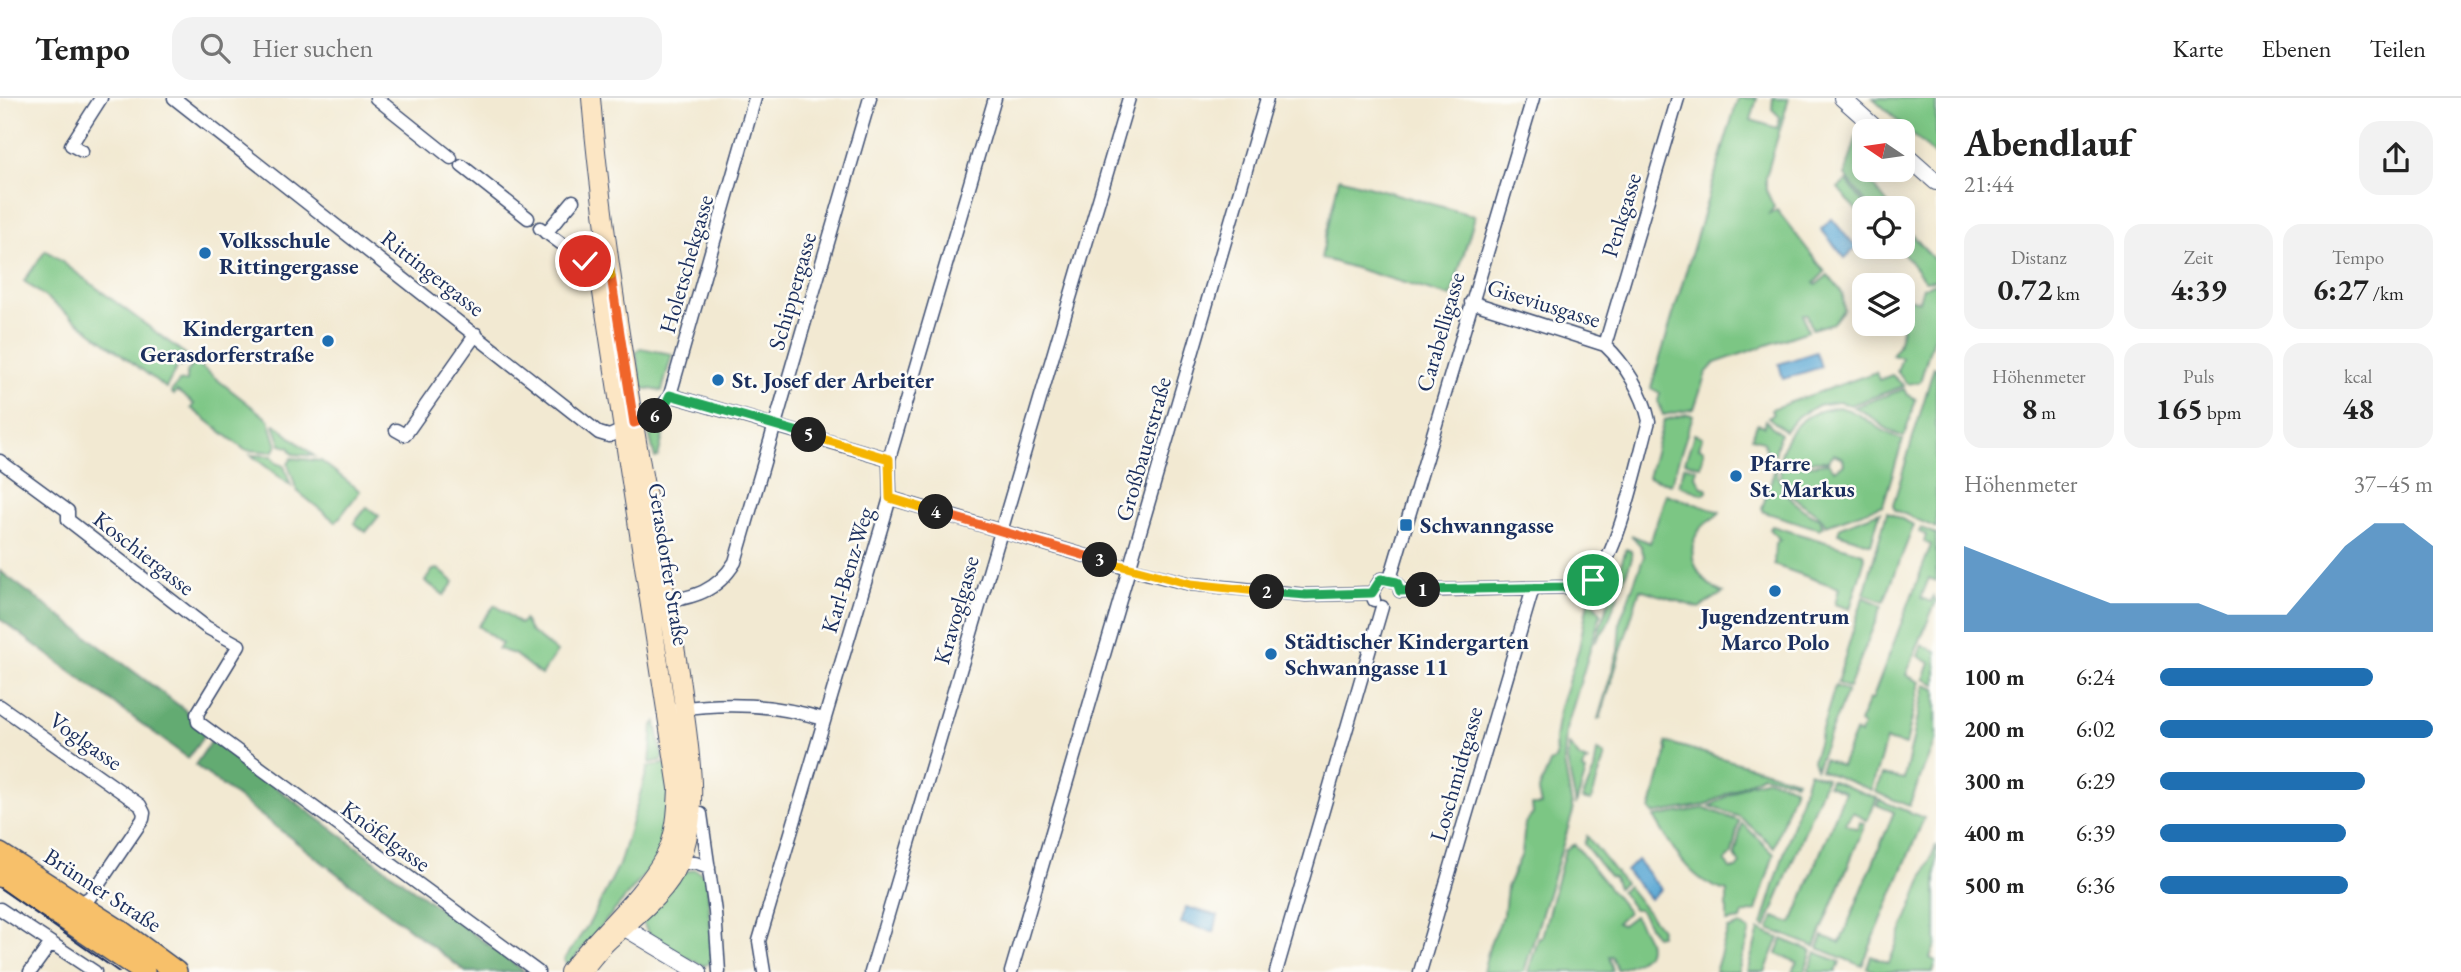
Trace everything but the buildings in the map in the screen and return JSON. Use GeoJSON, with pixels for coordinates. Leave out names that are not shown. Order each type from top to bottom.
{"type":"FeatureCollection","features":[{"type":"Feature","properties":{"kind":"main road","name":"Gerasdorfer Straße"},"geometry":{"type":"LineString","coordinates":[[581,972],[609,940],[659,894],[672,859],[690,825],[693,777],[676,709],[629,427],[604,259],[591,98]]}},
{"type":"Feature","properties":{"kind":"main road","name":"Brünner Straße"},"geometry":{"type":"LineString","coordinates":[[0,854],[80,905],[176,972]]}},
{"type":"Feature","properties":{"kind":"main road","name":"Gerasdorfer Straße"},"geometry":{"type":"LineString","coordinates":[[569,972],[648,880],[672,859]]}},
{"type":"Feature","properties":{"kind":"main road","name":"Brünner Straße"},"geometry":{"type":"LineString","coordinates":[[0,875],[144,972]]}},
{"type":"Feature","properties":{"kind":"street"},"geometry":{"type":"LineString","coordinates":[[82,151],[71,145],[102,98]]}},
{"type":"Feature","properties":{"kind":"street","name":"Rittingergasse"},"geometry":{"type":"LineString","coordinates":[[174,98],[599,433],[609,436],[629,427]]}},
{"type":"Feature","properties":{"kind":"street"},"geometry":{"type":"LineString","coordinates":[[376,98],[451,158]]}},
{"type":"Feature","properties":{"kind":"street","name":"Holetschekgasse"},"geometry":{"type":"LineString","coordinates":[[629,427],[657,415],[670,395],[755,98]]}},
{"type":"Feature","properties":{"kind":"street","name":"Schippergasse"},"geometry":{"type":"LineString","coordinates":[[659,603],[705,593],[727,574],[734,562],[870,98]]}},
{"type":"Feature","properties":{"kind":"street","name":"Karl-Benz-Weg"},"geometry":{"type":"LineString","coordinates":[[764,972],[759,941],[890,498],[889,459],[995,98]]}},
{"type":"Feature","properties":{"kind":"street","name":"Kravoglgasse"},"geometry":{"type":"LineString","coordinates":[[871,972],[1129,98]]}},
{"type":"Feature","properties":{"kind":"street","name":"Carabelligasse"},"geometry":{"type":"LineString","coordinates":[[1390,579],[1533,98]]}},
{"type":"Feature","properties":{"kind":"street","name":"Penkgasse"},"geometry":{"type":"LineString","coordinates":[[1605,345],[1678,98]]}},
{"type":"Feature","properties":{"kind":"street"},"geometry":{"type":"LineString","coordinates":[[1842,98],[1866,119]]}},
{"type":"Feature","properties":{"kind":"street","name":"Großbauerstraße"},"geometry":{"type":"LineString","coordinates":[[1011,972],[1130,569],[1264,99]]}},
{"type":"Feature","properties":{"kind":"street"},"geometry":{"type":"LineString","coordinates":[[1915,163],[1936,182]]}},
{"type":"Feature","properties":{"kind":"street"},"geometry":{"type":"LineString","coordinates":[[462,166],[528,218]]}},
{"type":"Feature","properties":{"kind":"street"},"geometry":{"type":"LineString","coordinates":[[573,201],[543,231],[585,261],[604,259]]}},
{"type":"Feature","properties":{"kind":"street","name":"Giseviusgasse"},"geometry":{"type":"LineString","coordinates":[[1471,302],[1605,345]]}},
{"type":"Feature","properties":{"kind":"street"},"geometry":{"type":"LineString","coordinates":[[397,430],[405,435],[476,334]]}},
{"type":"Feature","properties":{"kind":"street"},"geometry":{"type":"LineString","coordinates":[[1400,591],[1585,585],[1599,574],[1614,538],[1649,421],[1646,408],[1619,358],[1605,345]]}},
{"type":"Feature","properties":{"kind":"street"},"geometry":{"type":"LineString","coordinates":[[670,395],[889,459]]}},
{"type":"Feature","properties":{"kind":"street","name":"Koschiergasse"},"geometry":{"type":"LineString","coordinates":[[0,461],[68,511],[68,520],[206,627],[239,645],[197,714],[198,722],[211,732]]}},
{"type":"Feature","properties":{"kind":"street"},"geometry":{"type":"LineString","coordinates":[[890,498],[1130,569],[1191,584],[1306,595],[1372,593]]}},
{"type":"Feature","properties":{"kind":"street"},"geometry":{"type":"LineString","coordinates":[[1381,579],[1397,582],[1400,591],[1393,603],[1382,607],[1374,602],[1372,593],[1381,579]]}},
{"type":"Feature","properties":{"kind":"street","name":"Loschmidtgasse"},"geometry":{"type":"LineString","coordinates":[[1420,972],[1532,588]]}},
{"type":"Feature","properties":{"kind":"street"},"geometry":{"type":"LineString","coordinates":[[1276,972],[1382,607]]}},
{"type":"Feature","properties":{"kind":"street"},"geometry":{"type":"LineString","coordinates":[[676,709],[747,703],[790,709],[824,719]]}},
{"type":"Feature","properties":{"kind":"street","name":"Voglgasse"},"geometry":{"type":"LineString","coordinates":[[0,706],[140,804],[144,813],[143,819],[90,897],[80,905]]}},
{"type":"Feature","properties":{"kind":"street","name":"Knöfelgasse"},"geometry":{"type":"LineString","coordinates":[[211,732],[538,972]]}},
{"type":"Feature","properties":{"kind":"street"},"geometry":{"type":"LineString","coordinates":[[701,814],[719,972]]}},
{"type":"Feature","properties":{"kind":"street"},"geometry":{"type":"LineString","coordinates":[[672,859],[709,868]]}},
{"type":"Feature","properties":{"kind":"street"},"geometry":{"type":"LineString","coordinates":[[44,905],[61,908],[80,905]]}},
{"type":"Feature","properties":{"kind":"street"},"geometry":{"type":"LineString","coordinates":[[0,909],[95,972]]}},
{"type":"Feature","properties":{"kind":"street"},"geometry":{"type":"LineString","coordinates":[[625,928],[699,972]]}},
{"type":"Feature","properties":{"kind":"street"},"geometry":{"type":"LineString","coordinates":[[30,972],[51,943]]}},
{"type":"Feature","properties":{"kind":"green space"},"geometry":{"type":"Polygon","coordinates":[[[1738,98],[1757,98],[1751,120],[1777,128],[1780,117],[1772,109],[1773,98],[1789,98],[1766,177],[1766,190],[1774,207],[1768,215],[1777,210],[1825,272],[1814,283],[1816,285],[1828,275],[1843,294],[1844,309],[1833,323],[1812,329],[1807,314],[1803,314],[1808,331],[1715,363],[1706,373],[1694,409],[1663,415],[1658,401],[1660,393],[1651,388],[1738,98]]]}},
{"type":"Feature","properties":{"kind":"green space"},"geometry":{"type":"Polygon","coordinates":[[[1873,98],[1936,98],[1936,156],[1915,137],[1915,119],[1896,119],[1873,98]]]}},
{"type":"Feature","properties":{"kind":"green space"},"geometry":{"type":"Polygon","coordinates":[[[1852,152],[1852,182],[1871,182],[1882,196],[1861,196],[1845,175],[1852,152]]]}},
{"type":"Feature","properties":{"kind":"green space"},"geometry":{"type":"Polygon","coordinates":[[[1339,178],[1475,216],[1451,297],[1321,258],[1339,178]]]}},
{"type":"Feature","properties":{"kind":"green space"},"geometry":{"type":"Polygon","coordinates":[[[1847,181],[1858,196],[1852,196],[1852,205],[1838,188],[1847,181]]]}},
{"type":"Feature","properties":{"kind":"green space"},"geometry":{"type":"Polygon","coordinates":[[[1915,238],[1936,262],[1936,280],[1925,281],[1908,259],[1915,259],[1915,238]]]}},
{"type":"Feature","properties":{"kind":"green space"},"geometry":{"type":"Polygon","coordinates":[[[46,250],[189,357],[181,367],[178,365],[166,388],[24,281],[46,250]]]}},
{"type":"Feature","properties":{"kind":"green space"},"geometry":{"type":"Polygon","coordinates":[[[1936,283],[1936,328],[1920,382],[1907,384],[1897,371],[1902,358],[1892,355],[1900,336],[1915,336],[1915,300],[1919,301],[1923,287],[1936,283]]]}},
{"type":"Feature","properties":{"kind":"green space"},"geometry":{"type":"Polygon","coordinates":[[[640,348],[672,354],[662,391],[642,388],[636,352],[640,348]]]}},
{"type":"Feature","properties":{"kind":"green space"},"geometry":{"type":"Polygon","coordinates":[[[195,362],[269,420],[277,446],[273,452],[245,450],[191,408],[194,404],[177,391],[174,395],[171,392],[179,382],[187,381],[187,372],[195,362]]]}},
{"type":"Feature","properties":{"kind":"green space"},"geometry":{"type":"Polygon","coordinates":[[[1934,367],[1936,528],[1895,510],[1893,505],[1934,367]]]}},
{"type":"Feature","properties":{"kind":"green space"},"geometry":{"type":"Polygon","coordinates":[[[1876,372],[1879,380],[1892,375],[1904,386],[1851,405],[1838,402],[1819,405],[1798,416],[1785,431],[1768,417],[1773,414],[1771,409],[1876,372]]]}},
{"type":"Feature","properties":{"kind":"green space"},"geometry":{"type":"Polygon","coordinates":[[[1904,389],[1907,395],[1916,399],[1904,437],[1854,407],[1904,389]]]}},
{"type":"Feature","properties":{"kind":"green space"},"geometry":{"type":"Polygon","coordinates":[[[670,406],[658,457],[655,458],[647,425],[663,416],[670,406]]]}},
{"type":"Feature","properties":{"kind":"green space"},"geometry":{"type":"Polygon","coordinates":[[[1839,407],[1903,440],[1883,505],[1826,525],[1787,489],[1780,468],[1828,463],[1835,470],[1844,464],[1843,458],[1834,454],[1828,461],[1780,461],[1787,439],[1799,423],[1817,412],[1839,407]]]}},
{"type":"Feature","properties":{"kind":"green space"},"geometry":{"type":"Polygon","coordinates":[[[1693,415],[1671,484],[1648,477],[1664,420],[1693,415]]]}},
{"type":"Feature","properties":{"kind":"green space"},"geometry":{"type":"Polygon","coordinates":[[[1765,420],[1780,434],[1775,455],[1766,452],[1763,441],[1752,438],[1757,424],[1764,426],[1765,420]]]}},
{"type":"Feature","properties":{"kind":"green space"},"geometry":{"type":"Polygon","coordinates":[[[274,425],[314,456],[293,454],[289,447],[281,445],[274,425]]]}},
{"type":"Feature","properties":{"kind":"green space"},"geometry":{"type":"Polygon","coordinates":[[[1694,434],[1702,437],[1699,448],[1704,450],[1701,466],[1685,462],[1694,434]]]}},
{"type":"Feature","properties":{"kind":"green space"},"geometry":{"type":"Polygon","coordinates":[[[251,455],[272,456],[276,463],[284,466],[291,486],[251,455]]]}},
{"type":"Feature","properties":{"kind":"green space"},"geometry":{"type":"Polygon","coordinates":[[[292,458],[321,461],[360,491],[336,522],[297,491],[288,464],[292,458]]]}},
{"type":"Feature","properties":{"kind":"green space"},"geometry":{"type":"Polygon","coordinates":[[[1684,466],[1697,469],[1695,475],[1702,487],[1707,488],[1707,492],[1703,494],[1679,485],[1684,466]]]}},
{"type":"Feature","properties":{"kind":"green space"},"geometry":{"type":"Polygon","coordinates":[[[1775,469],[1791,499],[1803,510],[1819,518],[1823,526],[1819,529],[1764,512],[1762,508],[1775,469]]]}},
{"type":"Feature","properties":{"kind":"green space"},"geometry":{"type":"Polygon","coordinates":[[[1666,494],[1720,512],[1700,529],[1695,538],[1693,557],[1700,575],[1723,593],[1699,608],[1640,589],[1598,719],[1618,651],[1620,621],[1644,556],[1641,546],[1631,535],[1650,543],[1666,494]]]}},
{"type":"Feature","properties":{"kind":"green space"},"geometry":{"type":"Polygon","coordinates":[[[367,507],[379,516],[366,532],[354,523],[367,507]]]}},
{"type":"Feature","properties":{"kind":"green space"},"geometry":{"type":"Polygon","coordinates":[[[1880,512],[1871,544],[1838,533],[1840,527],[1880,512]]]}},
{"type":"Feature","properties":{"kind":"green space"},"geometry":{"type":"Polygon","coordinates":[[[1887,512],[1914,525],[1884,601],[1864,594],[1887,512]]]}},
{"type":"Feature","properties":{"kind":"green space"},"geometry":{"type":"Polygon","coordinates":[[[1772,526],[1863,553],[1865,558],[1850,609],[1835,604],[1839,588],[1774,565],[1775,543],[1780,540],[1770,529],[1772,526]]]}},
{"type":"Feature","properties":{"kind":"green space"},"geometry":{"type":"Polygon","coordinates":[[[1921,528],[1936,534],[1936,581],[1929,578],[1921,598],[1931,602],[1933,596],[1936,601],[1906,675],[1920,682],[1906,745],[1886,740],[1871,790],[1820,770],[1824,759],[1841,766],[1855,732],[1860,734],[1863,726],[1859,723],[1869,699],[1872,700],[1931,545],[1924,541],[1926,535],[1919,532],[1921,528]]]}},
{"type":"Feature","properties":{"kind":"green space"},"geometry":{"type":"Polygon","coordinates":[[[1626,549],[1631,551],[1632,558],[1606,627],[1595,642],[1626,549]]]}},
{"type":"Feature","properties":{"kind":"green space"},"geometry":{"type":"Polygon","coordinates":[[[438,569],[454,582],[444,595],[425,581],[433,570],[438,569]]]}},
{"type":"Feature","properties":{"kind":"green space"},"geometry":{"type":"Polygon","coordinates":[[[0,571],[185,710],[205,734],[188,758],[0,619],[0,571]]]}},
{"type":"Feature","properties":{"kind":"green space"},"geometry":{"type":"Polygon","coordinates":[[[1589,597],[1601,613],[1566,730],[1564,762],[1573,812],[1524,972],[1483,972],[1490,944],[1504,914],[1507,887],[1522,854],[1525,823],[1533,814],[1532,805],[1541,805],[1538,792],[1550,763],[1556,758],[1555,739],[1560,707],[1579,648],[1589,597]]]}},
{"type":"Feature","properties":{"kind":"green space"},"geometry":{"type":"Polygon","coordinates":[[[1863,597],[1882,605],[1849,688],[1837,683],[1863,597]]]}},
{"type":"Feature","properties":{"kind":"green space"},"geometry":{"type":"Polygon","coordinates":[[[495,605],[520,624],[524,620],[530,631],[557,652],[541,675],[514,654],[498,649],[502,644],[478,626],[495,605]]]}},
{"type":"Feature","properties":{"kind":"green space"},"geometry":{"type":"Polygon","coordinates":[[[1922,645],[1936,651],[1936,684],[1924,679],[1930,663],[1918,656],[1922,645]]]}},
{"type":"Feature","properties":{"kind":"green space"},"geometry":{"type":"Polygon","coordinates":[[[1925,685],[1936,689],[1936,738],[1909,806],[1875,792],[1882,775],[1904,779],[1925,685]]]}},
{"type":"Feature","properties":{"kind":"green space"},"geometry":{"type":"Polygon","coordinates":[[[1835,686],[1847,691],[1816,768],[1813,760],[1835,686]]]}},
{"type":"Feature","properties":{"kind":"green space"},"geometry":{"type":"Polygon","coordinates":[[[656,722],[663,760],[650,763],[653,725],[656,722]]]}},
{"type":"Feature","properties":{"kind":"green space"},"geometry":{"type":"Polygon","coordinates":[[[212,740],[525,972],[466,972],[195,765],[212,740]]]}},
{"type":"Feature","properties":{"kind":"green space"},"geometry":{"type":"Polygon","coordinates":[[[1666,742],[1797,780],[1796,782],[1763,775],[1705,805],[1653,814],[1650,810],[1667,751],[1666,742]]]}},
{"type":"Feature","properties":{"kind":"green space"},"geometry":{"type":"Polygon","coordinates":[[[1569,745],[1580,758],[1589,762],[1585,762],[1583,770],[1586,772],[1576,805],[1567,760],[1569,745]]]}},
{"type":"Feature","properties":{"kind":"green space"},"geometry":{"type":"Polygon","coordinates":[[[1597,751],[1605,755],[1591,801],[1582,799],[1594,771],[1597,751]]]}},
{"type":"Feature","properties":{"kind":"green space"},"geometry":{"type":"Polygon","coordinates":[[[669,763],[674,798],[662,854],[568,966],[564,960],[590,922],[619,865],[648,767],[669,763]]]}},
{"type":"Feature","properties":{"kind":"green space"},"geometry":{"type":"Polygon","coordinates":[[[1809,772],[1826,778],[1766,927],[1762,925],[1809,772]]]}},
{"type":"Feature","properties":{"kind":"green space"},"geometry":{"type":"Polygon","coordinates":[[[1768,779],[1795,787],[1774,847],[1740,817],[1710,806],[1749,784],[1768,779]]]}},
{"type":"Feature","properties":{"kind":"green space"},"geometry":{"type":"Polygon","coordinates":[[[1830,780],[1877,798],[1867,821],[1853,812],[1845,823],[1857,829],[1860,822],[1865,824],[1815,947],[1769,929],[1774,917],[1792,923],[1845,792],[1828,785],[1830,780]]]}},
{"type":"Feature","properties":{"kind":"green space"},"geometry":{"type":"Polygon","coordinates":[[[1879,800],[1924,818],[1862,966],[1818,948],[1823,936],[1840,943],[1894,812],[1877,805],[1879,800]]]}},
{"type":"Feature","properties":{"kind":"green space"},"geometry":{"type":"Polygon","coordinates":[[[1705,808],[1739,821],[1732,854],[1725,861],[1730,869],[1736,869],[1740,864],[1735,855],[1742,823],[1774,854],[1756,911],[1743,914],[1741,920],[1727,922],[1727,891],[1714,887],[1692,872],[1654,817],[1705,808]]]}},
{"type":"Feature","properties":{"kind":"green space"},"geometry":{"type":"Polygon","coordinates":[[[1587,836],[1624,883],[1618,888],[1614,877],[1609,876],[1584,844],[1587,836]]]}},
{"type":"Feature","properties":{"kind":"green space"},"geometry":{"type":"Polygon","coordinates":[[[1574,844],[1628,912],[1617,923],[1622,925],[1634,916],[1646,936],[1648,950],[1639,960],[1617,970],[1612,956],[1609,956],[1613,971],[1610,972],[1528,972],[1539,937],[1542,937],[1565,850],[1574,844]]]}},
{"type":"Feature","properties":{"kind":"green space"},"geometry":{"type":"Polygon","coordinates":[[[1936,845],[1936,943],[1930,958],[1936,961],[1933,972],[1877,972],[1867,968],[1871,956],[1889,963],[1936,845]]]}},
{"type":"Feature","properties":{"kind":"green space"},"geometry":{"type":"Polygon","coordinates":[[[695,869],[707,877],[713,961],[704,966],[656,940],[644,925],[643,916],[678,874],[695,869]]]}},
{"type":"Feature","properties":{"kind":"green space"},"geometry":{"type":"Polygon","coordinates":[[[1627,886],[1661,929],[1660,935],[1655,936],[1639,909],[1634,909],[1621,892],[1627,886]]]}},
{"type":"Feature","properties":{"kind":"green space"},"geometry":{"type":"Polygon","coordinates":[[[1741,925],[1750,931],[1738,972],[1715,972],[1728,929],[1741,925]]]}},
{"type":"Feature","properties":{"kind":"green space"},"geometry":{"type":"Polygon","coordinates":[[[1759,930],[1779,938],[1765,972],[1747,972],[1759,930]]]}},
{"type":"Feature","properties":{"kind":"green space"},"geometry":{"type":"Polygon","coordinates":[[[1782,939],[1812,951],[1804,972],[1793,972],[1797,962],[1777,954],[1782,939]]]}},
{"type":"Feature","properties":{"kind":"green space"},"geometry":{"type":"Polygon","coordinates":[[[1816,952],[1840,962],[1836,972],[1808,972],[1816,952]]]}},
{"type":"Feature","properties":{"kind":"water"},"geometry":{"type":"Polygon","coordinates":[[[1832,219],[1852,243],[1852,252],[1845,258],[1821,229],[1832,219]]]}},
{"type":"Feature","properties":{"kind":"water"},"geometry":{"type":"Polygon","coordinates":[[[1816,352],[1821,367],[1783,379],[1779,364],[1816,352]]]}},
{"type":"Feature","properties":{"kind":"water"},"geometry":{"type":"Polygon","coordinates":[[[1637,860],[1661,889],[1650,899],[1626,871],[1637,860]]]}},
{"type":"Feature","properties":{"kind":"water"},"geometry":{"type":"Polygon","coordinates":[[[1186,907],[1218,916],[1214,932],[1181,923],[1186,907]]]}},
{"type":"Feature","properties":{"kind":"tram line"},"geometry":{"type":"LineString","coordinates":[[0,888],[119,972]]}},
{"type":"Feature","properties":{"kind":"place","name":"Volksschule Rittingergasse"},"geometry":{"type":"Point","coordinates":[205,253]}},
{"type":"Feature","properties":{"kind":"place","name":"Kindergarten Gerasdorferstraße"},"geometry":{"type":"Point","coordinates":[328,341]}},
{"type":"Feature","properties":{"kind":"place","name":"St. Josef der Arbeiter"},"geometry":{"type":"Point","coordinates":[718,380]}},
{"type":"Feature","properties":{"kind":"place","name":"Pfarre St. Markus"},"geometry":{"type":"Point","coordinates":[1736,476]}},
{"type":"Feature","properties":{"kind":"place","name":"Schwanngasse"},"geometry":{"type":"Point","coordinates":[1406,525]}},
{"type":"Feature","properties":{"kind":"place","name":"Jugendzentrum Marco Polo"},"geometry":{"type":"Point","coordinates":[1775,591]}},
{"type":"Feature","properties":{"kind":"place","name":"Städtischer Kindergarten Schwanngasse 11"},"geometry":{"type":"Point","coordinates":[1271,654]}},
{"type":"Feature","properties":{"kind":"route"},"geometry":{"type":"LineString","coordinates":[[585,261],[608,259],[627,364],[634,423],[657,415],[670,395],[889,459],[890,498],[1130,569],[1191,584],[1306,595],[1372,593],[1381,579],[1397,582],[1400,591],[1567,587],[1585,585],[1593,580]]}}]}
